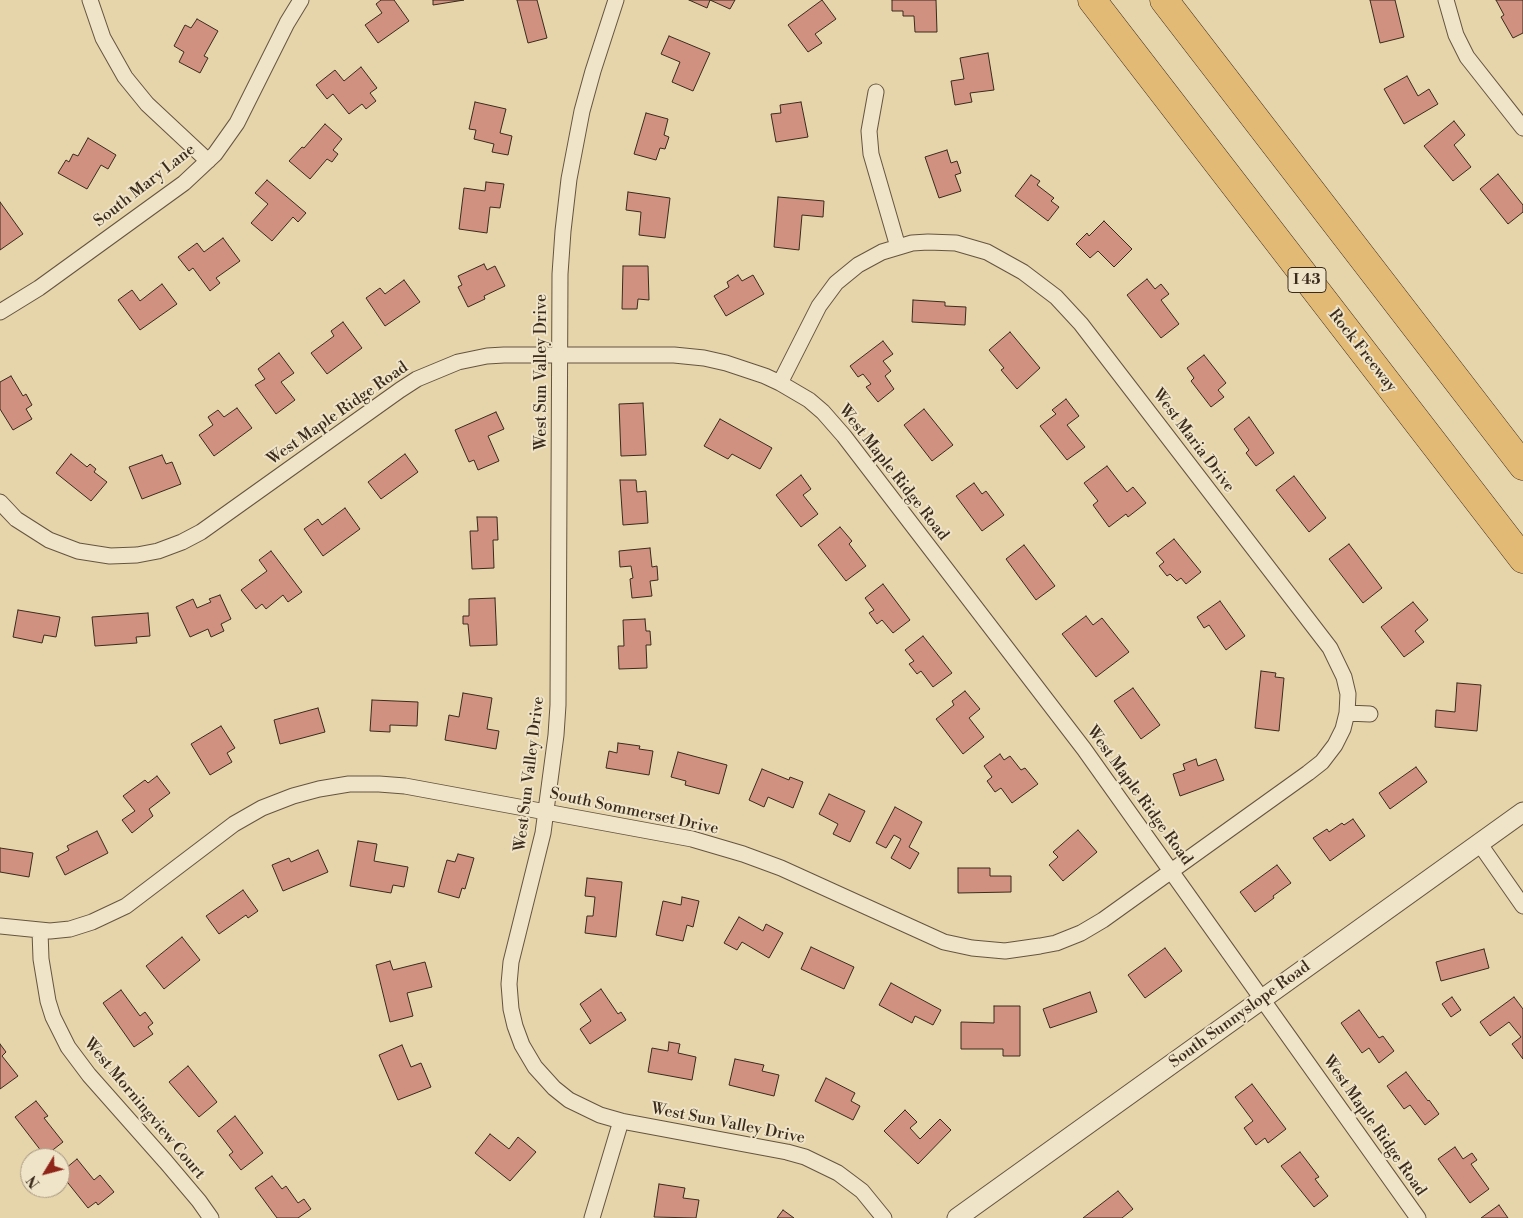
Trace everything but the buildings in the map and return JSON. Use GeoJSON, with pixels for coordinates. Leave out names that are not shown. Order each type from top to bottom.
{"type":"FeatureCollection","features":[{"type":"Feature","properties":{"kind":"highway","name":"Rock Freeway"},"geometry":{"type":"LineString","coordinates":[[1092,0],[1523,559]]}},
{"type":"Feature","properties":{"kind":"highway"},"geometry":{"type":"LineString","coordinates":[[1164,0],[1523,466]]}},
{"type":"Feature","properties":{"kind":"street"},"geometry":{"type":"LineString","coordinates":[[90,0],[103,38],[125,77],[147,104],[208,161]]}},
{"type":"Feature","properties":{"kind":"street","name":"South Mary Lane"},"geometry":{"type":"LineString","coordinates":[[0,312],[39,288],[176,189],[208,161],[237,123],[287,23],[301,0]]}},
{"type":"Feature","properties":{"kind":"street","name":"West Sun Valley Drive"},"geometry":{"type":"LineString","coordinates":[[616,0],[582,111],[569,179],[560,274],[558,705],[546,811],[534,871],[511,962],[509,984],[511,1009],[522,1045],[535,1067],[554,1088],[569,1100],[588,1110],[621,1121],[806,1157],[838,1173],[862,1191],[884,1218]]}},
{"type":"Feature","properties":{"kind":"street"},"geometry":{"type":"LineString","coordinates":[[1446,0],[1456,35],[1467,57],[1523,128]]}},
{"type":"Feature","properties":{"kind":"street"},"geometry":{"type":"LineString","coordinates":[[876,92],[869,131],[871,154],[898,248]]}},
{"type":"Feature","properties":{"kind":"street","name":"West Maria Drive"},"geometry":{"type":"LineString","coordinates":[[780,383],[819,306],[836,283],[858,265],[882,252],[912,244],[928,242],[956,243],[987,252],[1023,272],[1056,298],[1081,324],[1330,648],[1344,678],[1348,694],[1348,713],[1343,729],[1335,745],[1322,762],[1172,871]]}},
{"type":"Feature","properties":{"kind":"street","name":"West Maple Ridge Road"},"geometry":{"type":"LineString","coordinates":[[0,502],[16,519],[49,540],[78,551],[110,556],[137,555],[158,551],[201,532],[400,390],[417,379],[458,362],[487,356],[659,355],[704,358],[746,369],[780,383],[808,400],[823,412],[844,436],[1084,749],[1418,1218]]}},
{"type":"Feature","properties":{"kind":"street"},"geometry":{"type":"LineString","coordinates":[[1348,713],[1370,714]]}},
{"type":"Feature","properties":{"kind":"street","name":"South Sommerset Drive"},"geometry":{"type":"LineString","coordinates":[[0,926],[40,931],[70,929],[92,922],[126,906],[234,824],[262,808],[293,796],[349,784],[405,786],[692,839],[743,854],[780,868],[923,934],[944,942],[972,948],[1005,951],[1056,943],[1103,920],[1172,871]]}},
{"type":"Feature","properties":{"kind":"street","name":"South Sunnyslope Road"},"geometry":{"type":"LineString","coordinates":[[956,1218],[1523,812]]}},
{"type":"Feature","properties":{"kind":"street"},"geometry":{"type":"LineString","coordinates":[[1479,844],[1523,906]]}},
{"type":"Feature","properties":{"kind":"street","name":"West Morningview Court"},"geometry":{"type":"LineString","coordinates":[[40,931],[41,959],[48,1001],[53,1018],[68,1047],[188,1188],[211,1218]]}},
{"type":"Feature","properties":{"kind":"street"},"geometry":{"type":"LineString","coordinates":[[592,1218],[621,1121]]}}]}
